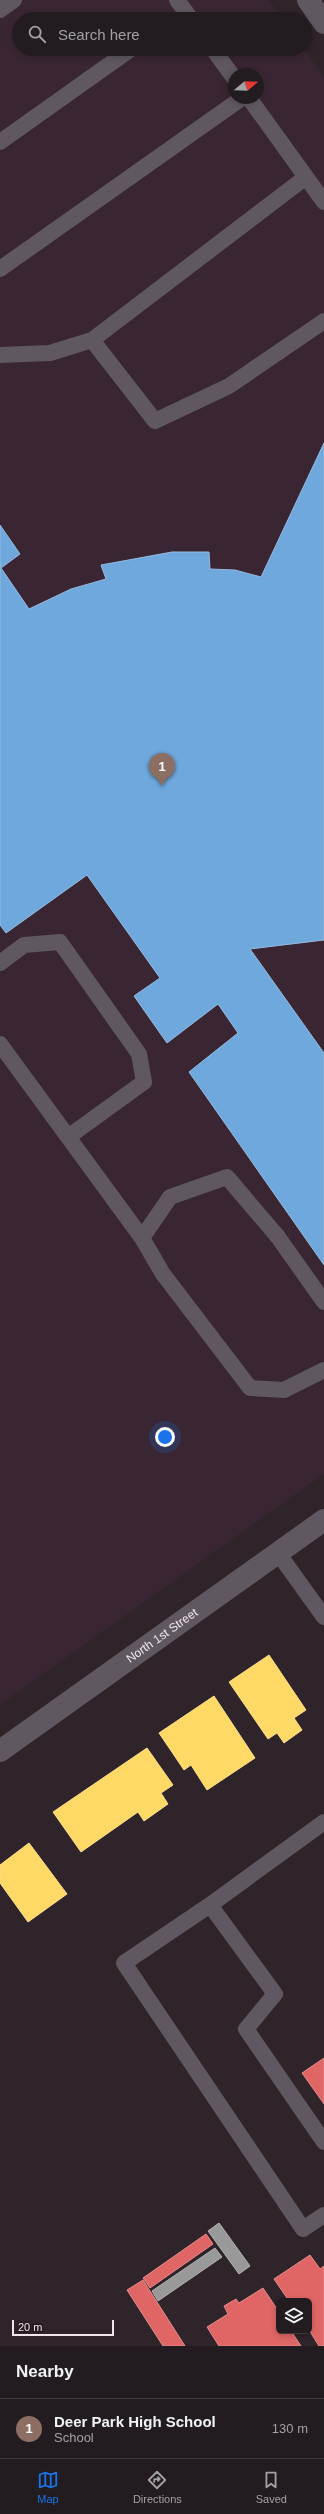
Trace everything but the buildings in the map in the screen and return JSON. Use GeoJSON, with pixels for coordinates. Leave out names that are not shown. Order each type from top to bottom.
{"type":"FeatureCollection","features":[{"type":"Feature","properties":{"kind":"street"},"geometry":{"type":"LineString","coordinates":[[308,0],[324,23]]}},
{"type":"Feature","properties":{"kind":"street","name":"North 1st Street"},"geometry":{"type":"LineString","coordinates":[[0,1751],[324,1520]]}},
{"type":"Feature","properties":{"kind":"lane"},"geometry":{"type":"LineString","coordinates":[[0,10],[14,0]]}},
{"type":"Feature","properties":{"kind":"lane"},"geometry":{"type":"LineString","coordinates":[[0,142],[121,56]]}},
{"type":"Feature","properties":{"kind":"lane"},"geometry":{"type":"LineString","coordinates":[[218,56],[228,70]]}},
{"type":"Feature","properties":{"kind":"lane"},"geometry":{"type":"LineString","coordinates":[[0,269],[234,104]]}},
{"type":"Feature","properties":{"kind":"lane"},"geometry":{"type":"LineString","coordinates":[[253,104],[324,202]]}},
{"type":"Feature","properties":{"kind":"lane"},"geometry":{"type":"LineString","coordinates":[[0,355],[50,353],[92,340],[306,177]]}},
{"type":"Feature","properties":{"kind":"lane"},"geometry":{"type":"LineString","coordinates":[[92,340],[155,421],[229,386],[324,321]]}},
{"type":"Feature","properties":{"kind":"lane"},"geometry":{"type":"LineString","coordinates":[[0,963],[24,945],[60,942],[139,1054],[144,1082],[68,1137]]}},
{"type":"Feature","properties":{"kind":"lane"},"geometry":{"type":"LineString","coordinates":[[0,1044],[142,1238],[164,1274],[250,1388],[284,1390],[324,1370]]}},
{"type":"Feature","properties":{"kind":"lane"},"geometry":{"type":"LineString","coordinates":[[142,1238],[170,1197],[227,1177],[278,1237],[324,1302]]}},
{"type":"Feature","properties":{"kind":"lane"},"geometry":{"type":"LineString","coordinates":[[278,1553],[324,1617]]}},
{"type":"Feature","properties":{"kind":"lane"},"geometry":{"type":"LineString","coordinates":[[324,1822],[210,1906],[124,1963],[303,2229],[324,2214]]}},
{"type":"Feature","properties":{"kind":"lane"},"geometry":{"type":"LineString","coordinates":[[210,1906],[275,1994],[246,2028],[324,2142]]}},
{"type":"Feature","properties":{"kind":"shaded area"},"geometry":{"type":"Polygon","coordinates":[[[0,0],[269,0],[277,12],[12,12],[12,56],[309,56],[324,77],[324,1474],[0,1705],[0,0]]]}},
{"type":"Feature","properties":{"kind":"place","name":"Deer Park High School"},"geometry":{"type":"Point","coordinates":[162,786]}}]}
